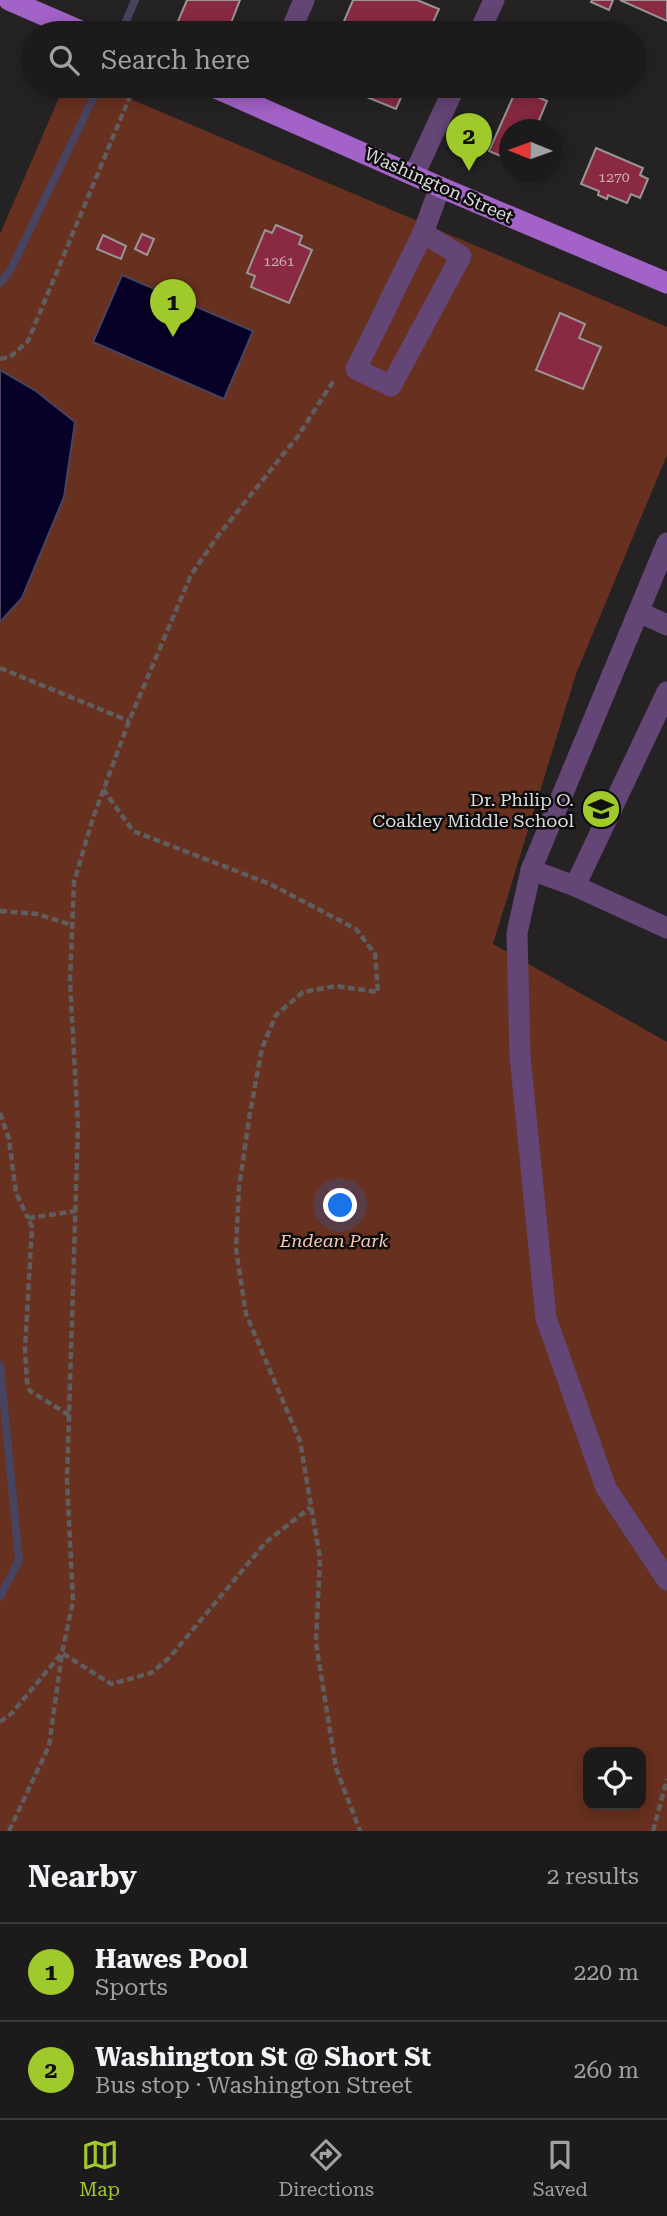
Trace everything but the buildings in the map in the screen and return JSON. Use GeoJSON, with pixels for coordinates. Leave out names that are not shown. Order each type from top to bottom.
{"type":"FeatureCollection","features":[{"type":"Feature","properties":{"kind":"main road"},"geometry":{"type":"LineString","coordinates":[[9,0],[58,21]]}},
{"type":"Feature","properties":{"kind":"main road","name":"Washington Street"},"geometry":{"type":"LineString","coordinates":[[238,98],[667,283]]}},
{"type":"Feature","properties":{"kind":"street"},"geometry":{"type":"LineString","coordinates":[[295,21],[304,0]]}},
{"type":"Feature","properties":{"kind":"street"},"geometry":{"type":"LineString","coordinates":[[483,21],[489,1]]}},
{"type":"Feature","properties":{"kind":"street"},"geometry":{"type":"LineString","coordinates":[[414,175],[449,98]]}},
{"type":"Feature","properties":{"kind":"street"},"geometry":{"type":"LineString","coordinates":[[423,233],[461,256],[391,386],[356,369],[423,233],[440,187]]}},
{"type":"Feature","properties":{"kind":"street"},"geometry":{"type":"LineString","coordinates":[[667,543],[531,870],[516,933],[520,1056],[547,1318],[606,1488],[667,1580]]}},
{"type":"Feature","properties":{"kind":"street"},"geometry":{"type":"LineString","coordinates":[[639,612],[667,625]]}},
{"type":"Feature","properties":{"kind":"street"},"geometry":{"type":"LineString","coordinates":[[575,886],[667,692]]}},
{"type":"Feature","properties":{"kind":"street"},"geometry":{"type":"LineString","coordinates":[[531,870],[575,886],[667,928]]}},
{"type":"Feature","properties":{"kind":"path"},"geometry":{"type":"LineString","coordinates":[[0,359],[10,357],[28,341],[129,98]]}},
{"type":"Feature","properties":{"kind":"path"},"geometry":{"type":"LineString","coordinates":[[9,1831],[50,1746],[62,1653],[73,1601],[67,1480],[78,1126],[70,981],[74,882],[103,789],[191,575],[217,537],[298,436],[332,383],[356,369]]}},
{"type":"Feature","properties":{"kind":"path"},"geometry":{"type":"LineString","coordinates":[[0,668],[129,721]]}},
{"type":"Feature","properties":{"kind":"path"},"geometry":{"type":"LineString","coordinates":[[103,789],[133,831],[270,884],[356,929],[375,954],[378,992],[336,985],[303,992],[276,1015],[262,1048],[239,1187],[236,1249],[246,1314],[300,1441],[320,1558],[316,1643],[336,1768],[360,1831]]}},
{"type":"Feature","properties":{"kind":"path"},"geometry":{"type":"LineString","coordinates":[[0,911],[37,914],[72,925]]}},
{"type":"Feature","properties":{"kind":"path"},"geometry":{"type":"LineString","coordinates":[[0,1113],[9,1139],[16,1193],[32,1227],[24,1349],[27,1382],[30,1391],[70,1416]]}},
{"type":"Feature","properties":{"kind":"path"},"geometry":{"type":"LineString","coordinates":[[28,1218],[76,1211]]}},
{"type":"Feature","properties":{"kind":"path"},"geometry":{"type":"LineString","coordinates":[[62,1653],[111,1684],[150,1673],[170,1657],[266,1542],[312,1506]]}},
{"type":"Feature","properties":{"kind":"path"},"geometry":{"type":"LineString","coordinates":[[0,1722],[12,1713],[62,1653]]}},
{"type":"Feature","properties":{"kind":"path"},"geometry":{"type":"LineString","coordinates":[[653,1831],[667,1779]]}},
{"type":"Feature","properties":{"kind":"green space","name":"Endean Park"},"geometry":{"type":"Polygon","coordinates":[[[59,98],[128,98],[667,327],[667,455],[576,674],[493,944],[667,1042],[667,1831],[0,1831],[0,234],[59,98]]]}},
{"type":"Feature","properties":{"kind":"shaded area"},"geometry":{"type":"Polygon","coordinates":[[[122,275],[253,331],[224,399],[93,342],[122,275]]]}},
{"type":"Feature","properties":{"kind":"shaded area"},"geometry":{"type":"Polygon","coordinates":[[[0,370],[36,391],[75,422],[64,497],[22,598],[0,622],[0,370]]]}},
{"type":"Feature","properties":{"kind":"waterway"},"geometry":{"type":"LineString","coordinates":[[126,21],[135,0]]}},
{"type":"Feature","properties":{"kind":"waterway"},"geometry":{"type":"LineString","coordinates":[[0,283],[10,271],[93,98]]}},
{"type":"Feature","properties":{"kind":"waterway"},"geometry":{"type":"LineString","coordinates":[[0,1365],[19,1560],[0,1597]]}},
{"type":"Feature","properties":{"kind":"place","name":"Washington St @ Short St"},"geometry":{"type":"Point","coordinates":[469,171]}},
{"type":"Feature","properties":{"kind":"place","name":"Hawes Pool"},"geometry":{"type":"Point","coordinates":[173,337]}},
{"type":"Feature","properties":{"kind":"place","name":"Dr. Philip O. Coakley Middle School"},"geometry":{"type":"Point","coordinates":[601,809]}}]}
